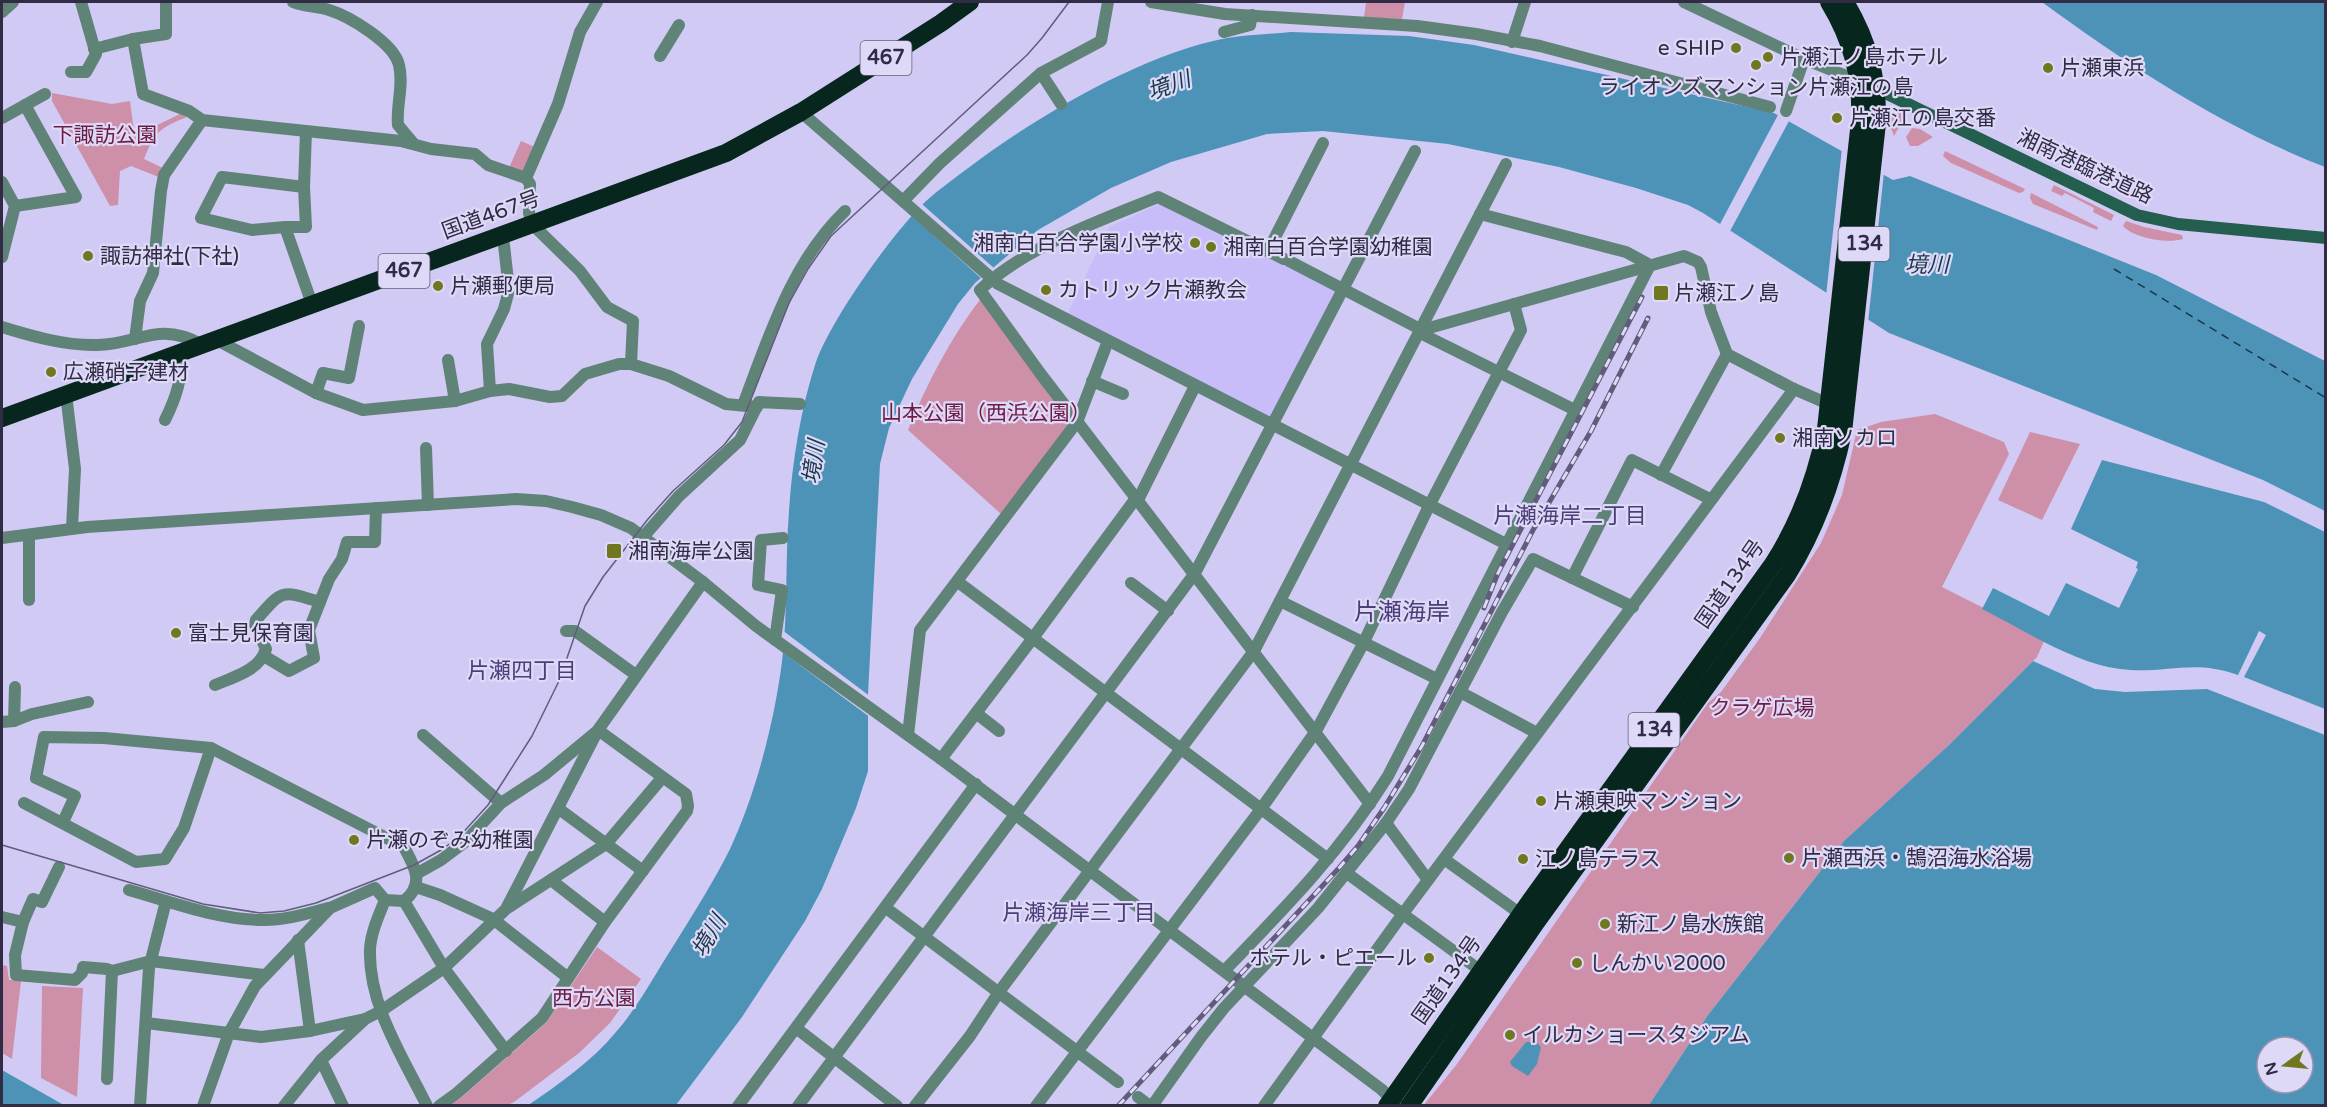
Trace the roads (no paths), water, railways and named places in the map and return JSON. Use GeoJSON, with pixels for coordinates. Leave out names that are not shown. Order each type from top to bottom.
{"type":"FeatureCollection","features":[{"type":"Feature","properties":{"kind":"highway","name":"国道467号"},"geometry":{"type":"LineString","coordinates":[[2,418],[726,153],[801,112],[970,2]]}},
{"type":"Feature","properties":{"kind":"highway","name":"国道134号"},"geometry":{"type":"LineString","coordinates":[[1397,1104],[1528,919],[1787,542],[1803,511],[1838,408],[1854,330],[1877,123],[1868,85],[1849,39],[1829,2]]}},
{"type":"Feature","properties":{"kind":"highway","name":"国道134号"},"geometry":{"type":"LineString","coordinates":[[1838,408],[1838,319],[1860,121],[1868,85],[1869,51],[1845,2]]}},
{"type":"Feature","properties":{"kind":"highway","name":"国道134号"},"geometry":{"type":"LineString","coordinates":[[1397,1104],[1481,971],[1528,919]]}},
{"type":"Feature","properties":{"kind":"street"},"geometry":{"type":"LineString","coordinates":[[2,12],[12,2]]}},
{"type":"Feature","properties":{"kind":"street"},"geometry":{"type":"LineString","coordinates":[[71,72],[87,72],[96,54],[81,2]]}},
{"type":"Feature","properties":{"kind":"street"},"geometry":{"type":"LineString","coordinates":[[94,49],[166,34],[166,2]]}},
{"type":"Feature","properties":{"kind":"street"},"geometry":{"type":"LineString","coordinates":[[293,2],[305,7],[326,9],[347,16],[393,52],[399,65],[399,125],[414,144]]}},
{"type":"Feature","properties":{"kind":"street"},"geometry":{"type":"LineString","coordinates":[[526,178],[558,104],[580,32],[597,2]]}},
{"type":"Feature","properties":{"kind":"street"},"geometry":{"type":"LineString","coordinates":[[903,201],[939,164],[1041,73],[1101,40],[1108,2]]}},
{"type":"Feature","properties":{"kind":"street"},"geometry":{"type":"LineString","coordinates":[[1151,2],[1225,14],[1417,26],[1540,46],[1770,107]]}},
{"type":"Feature","properties":{"kind":"street"},"geometry":{"type":"LineString","coordinates":[[1512,42],[1525,2]]}},
{"type":"Feature","properties":{"kind":"street"},"geometry":{"type":"LineString","coordinates":[[1684,2],[1804,59],[1868,85]]}},
{"type":"Feature","properties":{"kind":"street"},"geometry":{"type":"LineString","coordinates":[[1224,32],[1250,25],[1252,15]]}},
{"type":"Feature","properties":{"kind":"street"},"geometry":{"type":"LineString","coordinates":[[660,56],[680,25]]}},
{"type":"Feature","properties":{"kind":"street"},"geometry":{"type":"LineString","coordinates":[[134,39],[143,94],[189,111],[202,120],[401,141],[431,149],[475,154],[488,165],[526,178],[530,183],[529,213],[532,224],[580,272],[607,307],[633,321],[631,364]]}},
{"type":"Feature","properties":{"kind":"street"},"geometry":{"type":"LineString","coordinates":[[1786,111],[1804,59]]}},
{"type":"Feature","properties":{"kind":"street"},"geometry":{"type":"LineString","coordinates":[[1041,73],[1061,104]]}},
{"type":"Feature","properties":{"kind":"street","name":"湘南港臨港道路"},"geometry":{"type":"LineString","coordinates":[[1868,85],[2137,215],[2168,223],[2325,238]]}},
{"type":"Feature","properties":{"kind":"street"},"geometry":{"type":"LineString","coordinates":[[2,118],[45,94]]}},
{"type":"Feature","properties":{"kind":"street"},"geometry":{"type":"LineString","coordinates":[[15,206],[76,197],[25,105]]}},
{"type":"Feature","properties":{"kind":"street"},"geometry":{"type":"LineString","coordinates":[[801,112],[914,211],[993,276],[1108,341],[1194,386],[1506,544]]}},
{"type":"Feature","properties":{"kind":"street"},"geometry":{"type":"LineString","coordinates":[[135,339],[140,301],[153,273],[164,176],[202,120]]}},
{"type":"Feature","properties":{"kind":"street"},"geometry":{"type":"LineString","coordinates":[[304,187],[222,177],[201,218],[252,230],[285,226],[306,227],[304,187],[306,131]]}},
{"type":"Feature","properties":{"kind":"street"},"geometry":{"type":"LineString","coordinates":[[1268,251],[1323,143]]}},
{"type":"Feature","properties":{"kind":"street"},"geometry":{"type":"LineString","coordinates":[[798,1106],[1196,573],[1415,150]]}},
{"type":"Feature","properties":{"kind":"street"},"geometry":{"type":"LineString","coordinates":[[915,1106],[970,1036],[999,992],[1254,651],[1506,164]]}},
{"type":"Feature","properties":{"kind":"street"},"geometry":{"type":"LineString","coordinates":[[2,182],[15,206],[2,257]]}},
{"type":"Feature","properties":{"kind":"street"},"geometry":{"type":"LineString","coordinates":[[993,276],[1070,234],[1158,197],[1343,288],[1421,332],[1575,410]]}},
{"type":"Feature","properties":{"kind":"street"},"geometry":{"type":"LineString","coordinates":[[743,405],[792,283],[828,227],[845,211]]}},
{"type":"Feature","properties":{"kind":"street"},"geometry":{"type":"LineString","coordinates":[[1480,214],[1626,252],[1650,265]]}},
{"type":"Feature","properties":{"kind":"street"},"geometry":{"type":"LineString","coordinates":[[285,226],[312,304]]}},
{"type":"Feature","properties":{"kind":"street"},"geometry":{"type":"LineString","coordinates":[[490,391],[487,344],[504,309],[509,290],[500,236]]}},
{"type":"Feature","properties":{"kind":"street"},"geometry":{"type":"LineString","coordinates":[[1034,245],[993,276],[980,290],[1077,422],[1196,573],[1370,804]]}},
{"type":"Feature","properties":{"kind":"street"},"geometry":{"type":"LineString","coordinates":[[1421,332],[1681,256],[1698,262],[1702,270],[1711,312],[1727,354],[1794,389],[1838,408]]}},
{"type":"Feature","properties":{"kind":"street"},"geometry":{"type":"LineString","coordinates":[[1225,970],[1306,886],[1370,804],[1388,776],[1650,265]]}},
{"type":"Feature","properties":{"kind":"street"},"geometry":{"type":"LineString","coordinates":[[1036,1106],[1261,809],[1316,731],[1363,644],[1429,506],[1521,330],[1514,304]]}},
{"type":"Feature","properties":{"kind":"street"},"geometry":{"type":"LineString","coordinates":[[316,393],[324,373],[349,378],[359,326]]}},
{"type":"Feature","properties":{"kind":"street"},"geometry":{"type":"LineString","coordinates":[[2,327],[79,344],[116,344],[155,333],[173,333],[208,342],[316,393],[363,410],[455,401],[490,391],[509,389],[550,397],[562,396],[585,374],[619,364],[631,364],[669,376],[726,404],[757,407]]}},
{"type":"Feature","properties":{"kind":"street"},"geometry":{"type":"LineString","coordinates":[[908,735],[920,630],[1077,422],[1108,341]]}},
{"type":"Feature","properties":{"kind":"street"},"geometry":{"type":"LineString","coordinates":[[165,420],[175,401],[182,375],[182,351]]}},
{"type":"Feature","properties":{"kind":"street"},"geometry":{"type":"LineString","coordinates":[[1661,475],[1727,354]]}},
{"type":"Feature","properties":{"kind":"street"},"geometry":{"type":"LineString","coordinates":[[448,360],[455,401]]}},
{"type":"Feature","properties":{"kind":"street"},"geometry":{"type":"LineString","coordinates":[[1092,381],[1123,394]]}},
{"type":"Feature","properties":{"kind":"street"},"geometry":{"type":"LineString","coordinates":[[941,759],[1137,499],[1194,386]]}},
{"type":"Feature","properties":{"kind":"street"},"geometry":{"type":"LineString","coordinates":[[1264,1106],[1312,1036],[1794,389]]}},
{"type":"Feature","properties":{"kind":"street"},"geometry":{"type":"LineString","coordinates":[[66,394],[75,469],[72,528]]}},
{"type":"Feature","properties":{"kind":"street"},"geometry":{"type":"LineString","coordinates":[[644,536],[679,496],[740,440],[761,401],[800,404]]}},
{"type":"Feature","properties":{"kind":"street"},"geometry":{"type":"LineString","coordinates":[[426,448],[429,505]]}},
{"type":"Feature","properties":{"kind":"street"},"geometry":{"type":"LineString","coordinates":[[1572,578],[1632,460],[1710,500]]}},
{"type":"Feature","properties":{"kind":"street"},"geometry":{"type":"LineString","coordinates":[[2,538],[72,528],[516,499],[546,501],[601,515],[644,536],[779,643],[976,784],[1312,1036],[1397,1104]]}},
{"type":"Feature","properties":{"kind":"street"},"geometry":{"type":"LineString","coordinates":[[264,656],[289,671],[314,657],[309,630],[329,579],[342,559],[347,542],[375,542],[376,508]]}},
{"type":"Feature","properties":{"kind":"street"},"geometry":{"type":"LineString","coordinates":[[29,535],[29,600]]}},
{"type":"Feature","properties":{"kind":"street"},"geometry":{"type":"LineString","coordinates":[[779,643],[782,590],[758,585],[761,540],[783,538]]}},
{"type":"Feature","properties":{"kind":"street"},"geometry":{"type":"LineString","coordinates":[[1138,1097],[1151,1106],[1201,1037],[1244,985],[1305,923],[1348,874],[1386,823],[1409,789],[1502,612],[1533,559],[1632,607]]}},
{"type":"Feature","properties":{"kind":"street"},"geometry":{"type":"LineString","coordinates":[[506,909],[598,730],[703,582]]}},
{"type":"Feature","properties":{"kind":"street"},"geometry":{"type":"LineString","coordinates":[[957,582],[1328,859]]}},
{"type":"Feature","properties":{"kind":"street"},"geometry":{"type":"LineString","coordinates":[[1131,584],[1168,611]]}},
{"type":"Feature","properties":{"kind":"street"},"geometry":{"type":"LineString","coordinates":[[215,685],[244,674],[264,656],[266,649],[255,625],[256,620],[274,599],[290,593],[320,602]]}},
{"type":"Feature","properties":{"kind":"street"},"geometry":{"type":"LineString","coordinates":[[1280,601],[1437,679]]}},
{"type":"Feature","properties":{"kind":"street"},"geometry":{"type":"LineString","coordinates":[[566,631],[575,631],[636,675]]}},
{"type":"Feature","properties":{"kind":"street"},"geometry":{"type":"LineString","coordinates":[[15,687],[8,722],[32,714],[88,702]]}},
{"type":"Feature","properties":{"kind":"street"},"geometry":{"type":"LineString","coordinates":[[1460,692],[1537,733]]}},
{"type":"Feature","properties":{"kind":"street"},"geometry":{"type":"LineString","coordinates":[[976,713],[999,731]]}},
{"type":"Feature","properties":{"kind":"street"},"geometry":{"type":"LineString","coordinates":[[439,1106],[457,1093],[542,1018],[567,977],[688,806],[686,794],[598,730]]}},
{"type":"Feature","properties":{"kind":"street"},"geometry":{"type":"LineString","coordinates":[[416,874],[441,860],[465,842],[501,803],[544,775],[598,730]]}},
{"type":"Feature","properties":{"kind":"street"},"geometry":{"type":"LineString","coordinates":[[423,735],[501,803]]}},
{"type":"Feature","properties":{"kind":"street"},"geometry":{"type":"LineString","coordinates":[[63,822],[75,796],[36,778],[44,737],[104,738],[211,748],[405,847],[416,874],[416,887],[412,895],[404,901],[385,900],[375,888],[330,908],[285,918],[261,920],[206,912],[129,890]]}},
{"type":"Feature","properties":{"kind":"street"},"geometry":{"type":"LineString","coordinates":[[24,803],[136,862],[165,859],[184,828],[211,748]]}},
{"type":"Feature","properties":{"kind":"street"},"geometry":{"type":"LineString","coordinates":[[146,1023],[261,1037],[310,1031],[365,1019],[381,1011],[444,968],[506,909],[606,844],[662,778]]}},
{"type":"Feature","properties":{"kind":"street"},"geometry":{"type":"LineString","coordinates":[[738,1106],[976,784]]}},
{"type":"Feature","properties":{"kind":"street"},"geometry":{"type":"LineString","coordinates":[[559,809],[643,871]]}},
{"type":"Feature","properties":{"kind":"street"},"geometry":{"type":"LineString","coordinates":[[1386,823],[1428,880]]}},
{"type":"Feature","properties":{"kind":"street"},"geometry":{"type":"LineString","coordinates":[[1444,859],[1528,919]]}},
{"type":"Feature","properties":{"kind":"street"},"geometry":{"type":"LineString","coordinates":[[59,867],[42,902],[33,899],[23,922],[15,955],[16,975],[75,980],[82,973],[83,967],[112,971],[151,961],[264,975]]}},
{"type":"Feature","properties":{"kind":"street"},"geometry":{"type":"LineString","coordinates":[[1348,874],[1481,971]]}},
{"type":"Feature","properties":{"kind":"street"},"geometry":{"type":"LineString","coordinates":[[551,880],[605,922]]}},
{"type":"Feature","properties":{"kind":"street"},"geometry":{"type":"LineString","coordinates":[[416,887],[440,895],[493,920],[567,977]]}},
{"type":"Feature","properties":{"kind":"street"},"geometry":{"type":"LineString","coordinates":[[385,900],[374,928],[370,948],[374,981],[381,1011],[428,1106]]}},
{"type":"Feature","properties":{"kind":"street"},"geometry":{"type":"LineString","coordinates":[[140,1106],[151,961],[166,901]]}},
{"type":"Feature","properties":{"kind":"street"},"geometry":{"type":"LineString","coordinates":[[404,901],[444,968],[506,1051]]}},
{"type":"Feature","properties":{"kind":"street"},"geometry":{"type":"LineString","coordinates":[[203,1106],[229,1033],[242,1006],[264,975],[330,908]]}},
{"type":"Feature","properties":{"kind":"street"},"geometry":{"type":"LineString","coordinates":[[886,908],[1118,1082]]}},
{"type":"Feature","properties":{"kind":"street"},"geometry":{"type":"LineString","coordinates":[[2,917],[23,922]]}},
{"type":"Feature","properties":{"kind":"street"},"geometry":{"type":"LineString","coordinates":[[298,940],[310,1031]]}},
{"type":"Feature","properties":{"kind":"street"},"geometry":{"type":"LineString","coordinates":[[107,1079],[112,971]]}},
{"type":"Feature","properties":{"kind":"street"},"geometry":{"type":"LineString","coordinates":[[284,1106],[321,1060],[365,1019]]}},
{"type":"Feature","properties":{"kind":"street"},"geometry":{"type":"LineString","coordinates":[[796,1028],[897,1106]]}},
{"type":"Feature","properties":{"kind":"street"},"geometry":{"type":"LineString","coordinates":[[321,1060],[343,1106]]}},
{"type":"Feature","properties":{"kind":"water"},"geometry":{"type":"Polygon","coordinates":[[[2042,2],[2325,2],[2325,167],[2250,133],[2178,94],[2109,50],[2042,2]]]}},
{"type":"Feature","properties":{"kind":"water","name":"境川"},"geometry":{"type":"Polygon","coordinates":[[[1291,32],[1409,36],[1474,45],[1774,113],[1893,180],[1910,176],[2156,275],[2325,361],[2325,511],[2263,480],[1889,333],[1703,213],[1688,205],[1636,188],[1559,167],[1448,144],[1323,131],[1267,134],[1171,162],[1111,188],[1038,230],[975,283],[958,304],[912,379],[889,428],[880,464],[868,694],[868,771],[856,808],[822,889],[805,921],[742,1017],[676,1105],[527,1106],[585,1063],[606,1043],[632,1012],[723,862],[748,805],[763,757],[779,685],[785,624],[790,493],[806,398],[816,362],[824,344],[864,278],[896,235],[930,197],[998,147],[1059,107],[1127,72],[1194,46],[1227,38],[1291,32]]]}},
{"type":"Feature","properties":{"kind":"water"},"geometry":{"type":"Polygon","coordinates":[[[2102,460],[2264,502],[2325,532],[2325,709],[2244,677],[2266,635],[2259,631],[2238,675],[2221,670],[2192,667],[2150,670],[2120,669],[2103,666],[2067,653],[1982,609],[1993,588],[2049,616],[2066,583],[2119,608],[2138,569],[2136,568],[2138,562],[2071,529],[2102,460]]]}},
{"type":"Feature","properties":{"kind":"water"},"geometry":{"type":"Polygon","coordinates":[[[2033,661],[2095,689],[2125,692],[2207,689],[2325,735],[2325,1105],[1649,1105],[1708,1015],[1844,841],[1950,744],[2033,661]]]}},
{"type":"Feature","properties":{"kind":"water"},"geometry":{"type":"Polygon","coordinates":[[[1526,1042],[1536,1042],[1541,1047],[1537,1064],[1528,1076],[1512,1066],[1510,1062],[1526,1042]]]}},
{"type":"Feature","properties":{"kind":"water"},"geometry":{"type":"Polygon","coordinates":[[[2,1070],[62,1104],[64,1105],[2,1105],[2,1070]]]}},
{"type":"Feature","properties":{"kind":"tram line"},"geometry":{"type":"LineString","coordinates":[[2,845],[203,904],[260,913],[284,911],[316,903],[414,865],[459,837],[488,805],[532,736],[559,681],[585,606],[603,577],[673,491],[724,445],[742,422],[789,303],[808,269],[831,236],[1027,55],[1069,2]]}},
{"type":"Feature","properties":{"kind":"railway"},"geometry":{"type":"LineString","coordinates":[[1484,608],[1498,573],[1642,297]]}},
{"type":"Feature","properties":{"kind":"railway"},"geometry":{"type":"LineString","coordinates":[[1118,1106],[1339,868],[1358,846],[1384,808],[1422,746],[1533,530],[1591,431],[1648,318]]}},
{"type":"Feature","properties":{"kind":"place","name":"e SHIP"},"geometry":{"type":"Point","coordinates":[1736,48]}},
{"type":"Feature","properties":{"kind":"place","name":"片瀬江ノ島ホテル"},"geometry":{"type":"Point","coordinates":[1768,57]}},
{"type":"Feature","properties":{"kind":"place","name":"ライオンズマンション片瀬江の島"},"geometry":{"type":"Point","coordinates":[1756,65]}},
{"type":"Feature","properties":{"kind":"place","name":"片瀬東浜"},"geometry":{"type":"Point","coordinates":[2048,68]}},
{"type":"Feature","properties":{"kind":"place","name":"片瀬江の島交番"},"geometry":{"type":"Point","coordinates":[1837,118]}},
{"type":"Feature","properties":{"kind":"place","name":"湘南白百合学園小学校"},"geometry":{"type":"Point","coordinates":[1195,243]}},
{"type":"Feature","properties":{"kind":"place","name":"湘南白百合学園幼稚園"},"geometry":{"type":"Point","coordinates":[1211,247]}},
{"type":"Feature","properties":{"kind":"place","name":"諏訪神社(下社)"},"geometry":{"type":"Point","coordinates":[88,256]}},
{"type":"Feature","properties":{"kind":"place","name":"片瀬郵便局"},"geometry":{"type":"Point","coordinates":[438,286]}},
{"type":"Feature","properties":{"kind":"place","name":"カトリック片瀬教会"},"geometry":{"type":"Point","coordinates":[1046,290]}},
{"type":"Feature","properties":{"kind":"place","name":"片瀬江ノ島"},"geometry":{"type":"Point","coordinates":[1661,293]}},
{"type":"Feature","properties":{"kind":"place","name":"広瀬硝子建材"},"geometry":{"type":"Point","coordinates":[51,372]}},
{"type":"Feature","properties":{"kind":"place","name":"湘南ソカロ"},"geometry":{"type":"Point","coordinates":[1780,438]}},
{"type":"Feature","properties":{"kind":"place","name":"湘南海岸公園"},"geometry":{"type":"Point","coordinates":[614,551]}},
{"type":"Feature","properties":{"kind":"place","name":"富士見保育園"},"geometry":{"type":"Point","coordinates":[176,633]}},
{"type":"Feature","properties":{"kind":"place","name":"片瀬東映マンション"},"geometry":{"type":"Point","coordinates":[1541,801]}},
{"type":"Feature","properties":{"kind":"place","name":"片瀬のぞみ幼稚園"},"geometry":{"type":"Point","coordinates":[354,840]}},
{"type":"Feature","properties":{"kind":"place","name":"片瀬西浜・鵠沼海水浴場"},"geometry":{"type":"Point","coordinates":[1789,858]}},
{"type":"Feature","properties":{"kind":"place","name":"江ノ島テラス"},"geometry":{"type":"Point","coordinates":[1523,859]}},
{"type":"Feature","properties":{"kind":"place","name":"新江ノ島水族館"},"geometry":{"type":"Point","coordinates":[1605,924]}},
{"type":"Feature","properties":{"kind":"place","name":"ホテル・ピエール"},"geometry":{"type":"Point","coordinates":[1429,958]}},
{"type":"Feature","properties":{"kind":"place","name":"しんかい2000"},"geometry":{"type":"Point","coordinates":[1577,963]}},
{"type":"Feature","properties":{"kind":"place","name":"イルカショースタジアム"},"geometry":{"type":"Point","coordinates":[1510,1035]}},
{"type":"Feature","properties":{"kind":"district","name":"片瀬海岸二丁目"},"geometry":{"type":"Point","coordinates":[1570,516]}},
{"type":"Feature","properties":{"kind":"district","name":"片瀬海岸"},"geometry":{"type":"Point","coordinates":[1402,612]}},
{"type":"Feature","properties":{"kind":"district","name":"片瀬四丁目"},"geometry":{"type":"Point","coordinates":[522,671]}},
{"type":"Feature","properties":{"kind":"district","name":"片瀬海岸三丁目"},"geometry":{"type":"Point","coordinates":[1079,913]}},
{"type":"Feature","properties":{"kind":"park label","name":"下諏訪公園"},"geometry":{"type":"Point","coordinates":[105,135]}},
{"type":"Feature","properties":{"kind":"park label","name":"山本公園（西浜公園）"},"geometry":{"type":"Point","coordinates":[986,413]}},
{"type":"Feature","properties":{"kind":"park label","name":"クラゲ広場"},"geometry":{"type":"Point","coordinates":[1762,708]}},
{"type":"Feature","properties":{"kind":"park label","name":"西方公園"},"geometry":{"type":"Point","coordinates":[594,998]}}]}
